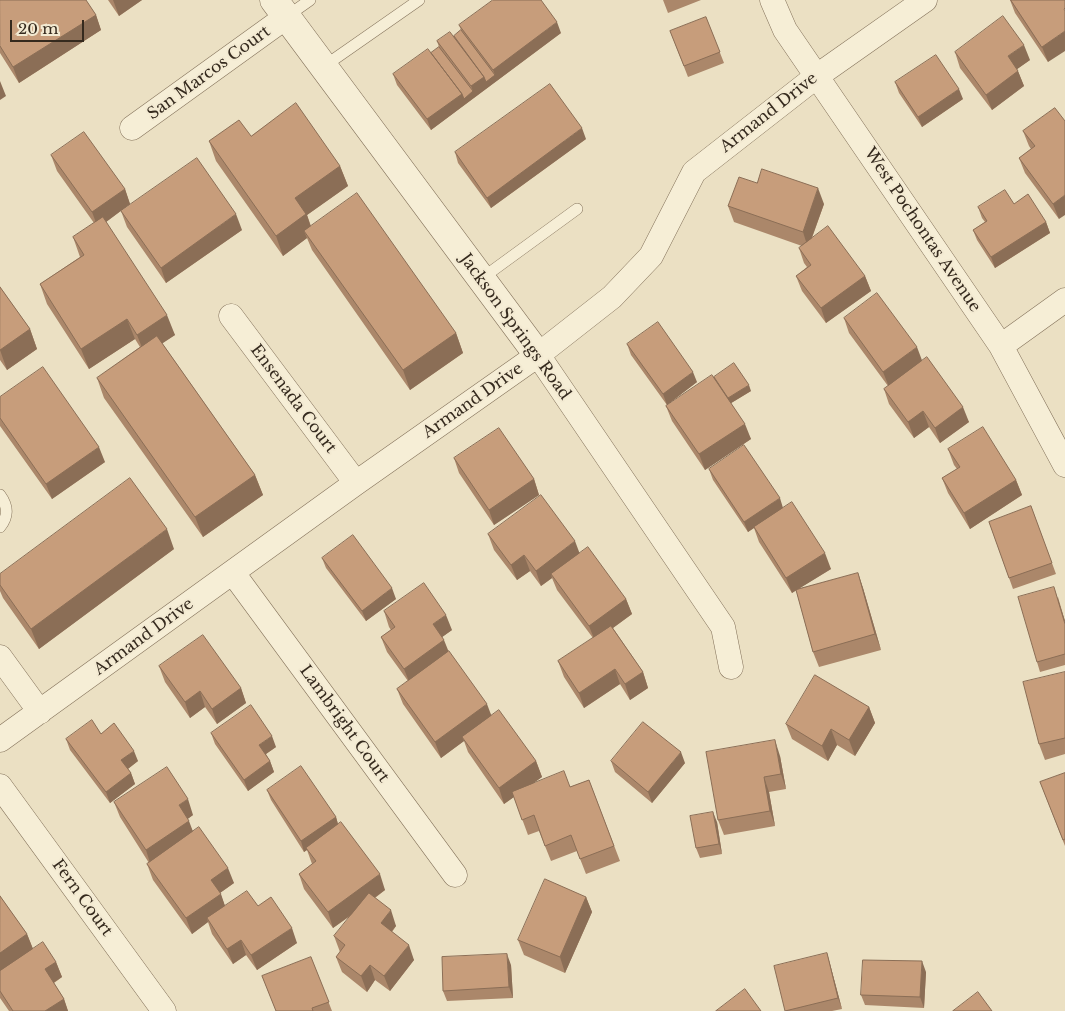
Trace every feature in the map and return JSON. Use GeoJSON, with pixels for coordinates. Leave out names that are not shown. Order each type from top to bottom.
{"type":"FeatureCollection","features":[{"type":"Feature","properties":{"kind":"street","name":"West Pochontas Avenue"},"geometry":{"type":"LineString","coordinates":[[772,0],[785,30],[1001,346],[1065,465]]}},
{"type":"Feature","properties":{"kind":"street","name":"Armand Drive"},"geometry":{"type":"LineString","coordinates":[[0,740],[234,573],[356,483],[538,355],[612,297],[650,256],[694,172],[817,76],[925,0]]}},
{"type":"Feature","properties":{"kind":"street","name":"Jackson Springs Road"},"geometry":{"type":"LineString","coordinates":[[280,8],[538,355],[723,627],[731,667]]}},
{"type":"Feature","properties":{"kind":"street","name":"San Marcos Court"},"geometry":{"type":"LineString","coordinates":[[132,128],[280,8]]}},
{"type":"Feature","properties":{"kind":"street"},"geometry":{"type":"LineString","coordinates":[[1001,346],[1065,300]]}},
{"type":"Feature","properties":{"kind":"street","name":"Ensenada Court"},"geometry":{"type":"LineString","coordinates":[[231,316],[356,483]]}},
{"type":"Feature","properties":{"kind":"street","name":"Lambright Court"},"geometry":{"type":"LineString","coordinates":[[234,573],[455,875]]}},
{"type":"Feature","properties":{"kind":"street"},"geometry":{"type":"LineString","coordinates":[[0,657],[40,712]]}},
{"type":"Feature","properties":{"kind":"street","name":"Fern Court"},"geometry":{"type":"LineString","coordinates":[[0,786],[164,1011]]}},
{"type":"Feature","properties":{"kind":"lane"},"geometry":{"type":"LineString","coordinates":[[280,8],[310,0]]}},
{"type":"Feature","properties":{"kind":"lane"},"geometry":{"type":"LineString","coordinates":[[323,67],[419,0]]}},
{"type":"Feature","properties":{"kind":"lane"},"geometry":{"type":"LineString","coordinates":[[481,279],[578,210]]}},
{"type":"Feature","properties":{"kind":"lane"},"geometry":{"type":"LineString","coordinates":[[0,495],[6,503],[7,515],[0,527]]}},
{"type":"Feature","properties":{"kind":"building"},"geometry":{"type":"Polygon","coordinates":[[[0,0],[86,0],[96,15],[13,67],[0,46],[0,0]]]}},
{"type":"Feature","properties":{"kind":"building"},"geometry":{"type":"Polygon","coordinates":[[[493,0],[541,0],[557,22],[493,70],[459,25],[493,0]]]}},
{"type":"Feature","properties":{"kind":"building"},"geometry":{"type":"Polygon","coordinates":[[[1011,0],[1065,0],[1065,31],[1042,47],[1011,0]]]}},
{"type":"Feature","properties":{"kind":"building"},"geometry":{"type":"Polygon","coordinates":[[[1003,16],[1024,45],[1008,56],[1018,71],[986,95],[955,52],[1003,16]]]}},
{"type":"Feature","properties":{"kind":"building"},"geometry":{"type":"Polygon","coordinates":[[[706,17],[720,52],[684,66],[670,31],[706,17]]]}},
{"type":"Feature","properties":{"kind":"building"},"geometry":{"type":"Polygon","coordinates":[[[461,30],[495,75],[486,82],[454,36],[461,30]]]}},
{"type":"Feature","properties":{"kind":"building"},"geometry":{"type":"Polygon","coordinates":[[[450,32],[484,77],[471,86],[437,41],[450,32]]]}},
{"type":"Feature","properties":{"kind":"building"},"geometry":{"type":"Polygon","coordinates":[[[439,47],[473,91],[464,99],[431,53],[439,47]]]}},
{"type":"Feature","properties":{"kind":"building"},"geometry":{"type":"Polygon","coordinates":[[[428,49],[462,94],[427,119],[393,74],[428,49]]]}},
{"type":"Feature","properties":{"kind":"building"},"geometry":{"type":"Polygon","coordinates":[[[936,55],[959,89],[918,117],[895,82],[936,55]]]}},
{"type":"Feature","properties":{"kind":"building"},"geometry":{"type":"Polygon","coordinates":[[[550,84],[582,128],[487,198],[455,152],[550,84]]]}},
{"type":"Feature","properties":{"kind":"building"},"geometry":{"type":"Polygon","coordinates":[[[296,103],[340,166],[295,198],[306,214],[276,236],[209,141],[239,120],[251,136],[296,103]]]}},
{"type":"Feature","properties":{"kind":"building"},"geometry":{"type":"Polygon","coordinates":[[[1055,108],[1065,121],[1065,195],[1053,204],[1019,158],[1035,146],[1023,131],[1055,108]]]}},
{"type":"Feature","properties":{"kind":"building"},"geometry":{"type":"Polygon","coordinates":[[[84,132],[125,189],[92,212],[51,155],[84,132]]]}},
{"type":"Feature","properties":{"kind":"building"},"geometry":{"type":"Polygon","coordinates":[[[197,158],[236,214],[161,268],[121,211],[197,158]]]}},
{"type":"Feature","properties":{"kind":"building"},"geometry":{"type":"Polygon","coordinates":[[[762,169],[818,188],[803,232],[728,206],[739,177],[757,183],[762,169]]]}},
{"type":"Feature","properties":{"kind":"building"},"geometry":{"type":"Polygon","coordinates":[[[1005,190],[1014,204],[1028,194],[1046,222],[991,257],[973,230],[987,221],[978,207],[1005,190]]]}},
{"type":"Feature","properties":{"kind":"building"},"geometry":{"type":"Polygon","coordinates":[[[357,193],[456,333],[403,370],[304,231],[357,193]]]}},
{"type":"Feature","properties":{"kind":"building"},"geometry":{"type":"Polygon","coordinates":[[[103,217],[167,315],[137,335],[127,319],[81,349],[40,284],[84,255],[73,237],[103,217]]]}},
{"type":"Feature","properties":{"kind":"building"},"geometry":{"type":"Polygon","coordinates":[[[828,226],[865,276],[821,308],[796,276],[811,265],[799,248],[828,226]]]}},
{"type":"Feature","properties":{"kind":"building"},"geometry":{"type":"Polygon","coordinates":[[[0,287],[30,329],[0,350],[0,287]]]}},
{"type":"Feature","properties":{"kind":"building"},"geometry":{"type":"Polygon","coordinates":[[[877,293],[917,347],[883,372],[844,318],[877,293]]]}},
{"type":"Feature","properties":{"kind":"building"},"geometry":{"type":"Polygon","coordinates":[[[658,322],[693,372],[663,394],[627,344],[658,322]]]}},
{"type":"Feature","properties":{"kind":"building"},"geometry":{"type":"Polygon","coordinates":[[[157,336],[255,475],[195,517],[97,378],[157,336]]]}},
{"type":"Feature","properties":{"kind":"building"},"geometry":{"type":"Polygon","coordinates":[[[927,357],[963,407],[935,428],[923,411],[908,422],[884,389],[927,357]]]}},
{"type":"Feature","properties":{"kind":"building"},"geometry":{"type":"Polygon","coordinates":[[[734,363],[749,385],[728,398],[714,377],[734,363]]]}},
{"type":"Feature","properties":{"kind":"building"},"geometry":{"type":"Polygon","coordinates":[[[43,367],[99,447],[46,484],[0,418],[0,397],[43,367]]]}},
{"type":"Feature","properties":{"kind":"building"},"geometry":{"type":"Polygon","coordinates":[[[712,375],[745,424],[699,454],[666,406],[712,375]]]}},
{"type":"Feature","properties":{"kind":"building"},"geometry":{"type":"Polygon","coordinates":[[[983,427],[1016,480],[964,513],[942,478],[960,467],[948,449],[983,427]]]}},
{"type":"Feature","properties":{"kind":"building"},"geometry":{"type":"Polygon","coordinates":[[[499,428],[534,479],[489,510],[454,458],[499,428]]]}},
{"type":"Feature","properties":{"kind":"building"},"geometry":{"type":"Polygon","coordinates":[[[744,445],[780,498],[744,522],[709,469],[744,445]]]}},
{"type":"Feature","properties":{"kind":"building"},"geometry":{"type":"Polygon","coordinates":[[[130,478],[167,529],[31,629],[0,585],[0,574],[130,478]]]}},
{"type":"Feature","properties":{"kind":"building"},"geometry":{"type":"Polygon","coordinates":[[[541,495],[575,541],[536,571],[524,555],[511,565],[488,534],[541,495]]]}},
{"type":"Feature","properties":{"kind":"building"},"geometry":{"type":"Polygon","coordinates":[[[792,502],[825,553],[786,578],[754,527],[792,502]]]}},
{"type":"Feature","properties":{"kind":"building"},"geometry":{"type":"Polygon","coordinates":[[[1031,506],[1052,563],[1009,578],[989,522],[1031,506]]]}},
{"type":"Feature","properties":{"kind":"building"},"geometry":{"type":"Polygon","coordinates":[[[353,535],[392,588],[362,611],[322,558],[353,535]]]}},
{"type":"Feature","properties":{"kind":"building"},"geometry":{"type":"Polygon","coordinates":[[[588,547],[626,599],[589,626],[551,574],[588,547]]]}},
{"type":"Feature","properties":{"kind":"building"},"geometry":{"type":"Polygon","coordinates":[[[858,573],[875,634],[813,652],[796,590],[858,573]]]}},
{"type":"Feature","properties":{"kind":"building"},"geometry":{"type":"Polygon","coordinates":[[[424,583],[446,615],[433,624],[444,640],[404,669],[381,637],[395,627],[384,611],[424,583]]]}},
{"type":"Feature","properties":{"kind":"building"},"geometry":{"type":"Polygon","coordinates":[[[1054,587],[1065,624],[1065,654],[1037,662],[1018,597],[1054,587]]]}},
{"type":"Feature","properties":{"kind":"building"},"geometry":{"type":"Polygon","coordinates":[[[611,626],[643,672],[625,684],[615,669],[579,693],[558,661],[611,626]]]}},
{"type":"Feature","properties":{"kind":"building"},"geometry":{"type":"Polygon","coordinates":[[[203,635],[241,688],[212,709],[200,691],[185,702],[159,666],[203,635]]]}},
{"type":"Feature","properties":{"kind":"building"},"geometry":{"type":"Polygon","coordinates":[[[449,651],[487,704],[435,742],[397,689],[449,651]]]}},
{"type":"Feature","properties":{"kind":"building"},"geometry":{"type":"Polygon","coordinates":[[[1065,672],[1065,738],[1039,744],[1023,682],[1065,672]]]}},
{"type":"Feature","properties":{"kind":"building"},"geometry":{"type":"Polygon","coordinates":[[[815,675],[869,707],[849,740],[831,729],[822,746],[786,724],[815,675]]]}},
{"type":"Feature","properties":{"kind":"building"},"geometry":{"type":"Polygon","coordinates":[[[251,705],[272,736],[259,745],[270,761],[244,780],[211,733],[251,705]]]}},
{"type":"Feature","properties":{"kind":"building"},"geometry":{"type":"Polygon","coordinates":[[[499,710],[536,761],[499,788],[462,737],[499,710]]]}},
{"type":"Feature","properties":{"kind":"building"},"geometry":{"type":"Polygon","coordinates":[[[92,720],[101,734],[114,723],[134,751],[121,760],[131,773],[106,792],[66,739],[92,720]]]}},
{"type":"Feature","properties":{"kind":"building"},"geometry":{"type":"Polygon","coordinates":[[[643,722],[681,752],[648,792],[611,761],[643,722]]]}},
{"type":"Feature","properties":{"kind":"building"},"geometry":{"type":"Polygon","coordinates":[[[775,740],[781,774],[764,777],[770,811],[718,820],[706,752],[775,740]]]}},
{"type":"Feature","properties":{"kind":"building"},"geometry":{"type":"Polygon","coordinates":[[[301,766],[336,817],[301,841],[267,790],[301,766]]]}},
{"type":"Feature","properties":{"kind":"building"},"geometry":{"type":"Polygon","coordinates":[[[167,767],[188,799],[179,805],[189,821],[146,850],[114,802],[167,767]]]}},
{"type":"Feature","properties":{"kind":"building"},"geometry":{"type":"Polygon","coordinates":[[[564,771],[570,787],[589,780],[614,846],[580,859],[571,835],[545,846],[534,815],[522,820],[512,792],[564,771]]]}},
{"type":"Feature","properties":{"kind":"building"},"geometry":{"type":"Polygon","coordinates":[[[1065,773],[1065,839],[1063,840],[1040,782],[1065,773]]]}},
{"type":"Feature","properties":{"kind":"building"},"geometry":{"type":"Polygon","coordinates":[[[713,812],[719,844],[696,848],[690,816],[713,812]]]}},
{"type":"Feature","properties":{"kind":"building"},"geometry":{"type":"Polygon","coordinates":[[[341,822],[380,874],[328,912],[299,874],[316,861],[306,848],[341,822]]]}},
{"type":"Feature","properties":{"kind":"building"},"geometry":{"type":"Polygon","coordinates":[[[199,827],[228,868],[211,880],[221,894],[186,918],[147,864],[199,827]]]}},
{"type":"Feature","properties":{"kind":"building"},"geometry":{"type":"Polygon","coordinates":[[[545,879],[586,897],[560,957],[518,940],[545,879]]]}},
{"type":"Feature","properties":{"kind":"building"},"geometry":{"type":"Polygon","coordinates":[[[247,891],[258,906],[271,897],[292,928],[251,955],[241,940],[227,949],[207,918],[247,891]]]}},
{"type":"Feature","properties":{"kind":"building"},"geometry":{"type":"Polygon","coordinates":[[[369,893],[391,910],[381,923],[409,945],[384,976],[370,965],[361,976],[336,957],[345,945],[334,936],[369,893]]]}},
{"type":"Feature","properties":{"kind":"building"},"geometry":{"type":"Polygon","coordinates":[[[0,896],[27,934],[0,953],[0,896]]]}},
{"type":"Feature","properties":{"kind":"building"},"geometry":{"type":"Polygon","coordinates":[[[43,942],[56,962],[45,969],[64,999],[45,1011],[13,1011],[0,991],[0,971],[43,942]]]}},
{"type":"Feature","properties":{"kind":"building"},"geometry":{"type":"Polygon","coordinates":[[[827,953],[838,998],[785,1011],[774,966],[827,953]]]}},
{"type":"Feature","properties":{"kind":"building"},"geometry":{"type":"Polygon","coordinates":[[[507,954],[509,987],[443,991],[442,957],[507,954]]]}},
{"type":"Feature","properties":{"kind":"building"},"geometry":{"type":"Polygon","coordinates":[[[311,957],[329,1002],[312,1008],[313,1011],[276,1011],[262,976],[311,957]]]}},
{"type":"Feature","properties":{"kind":"building"},"geometry":{"type":"Polygon","coordinates":[[[863,960],[922,961],[920,997],[861,995],[863,960]]]}},
{"type":"Feature","properties":{"kind":"building"},"geometry":{"type":"Polygon","coordinates":[[[745,989],[761,1011],[716,1011],[745,989]]]}},
{"type":"Feature","properties":{"kind":"building"},"geometry":{"type":"Polygon","coordinates":[[[978,992],[992,1011],[953,1011],[978,992]]]}}]}
